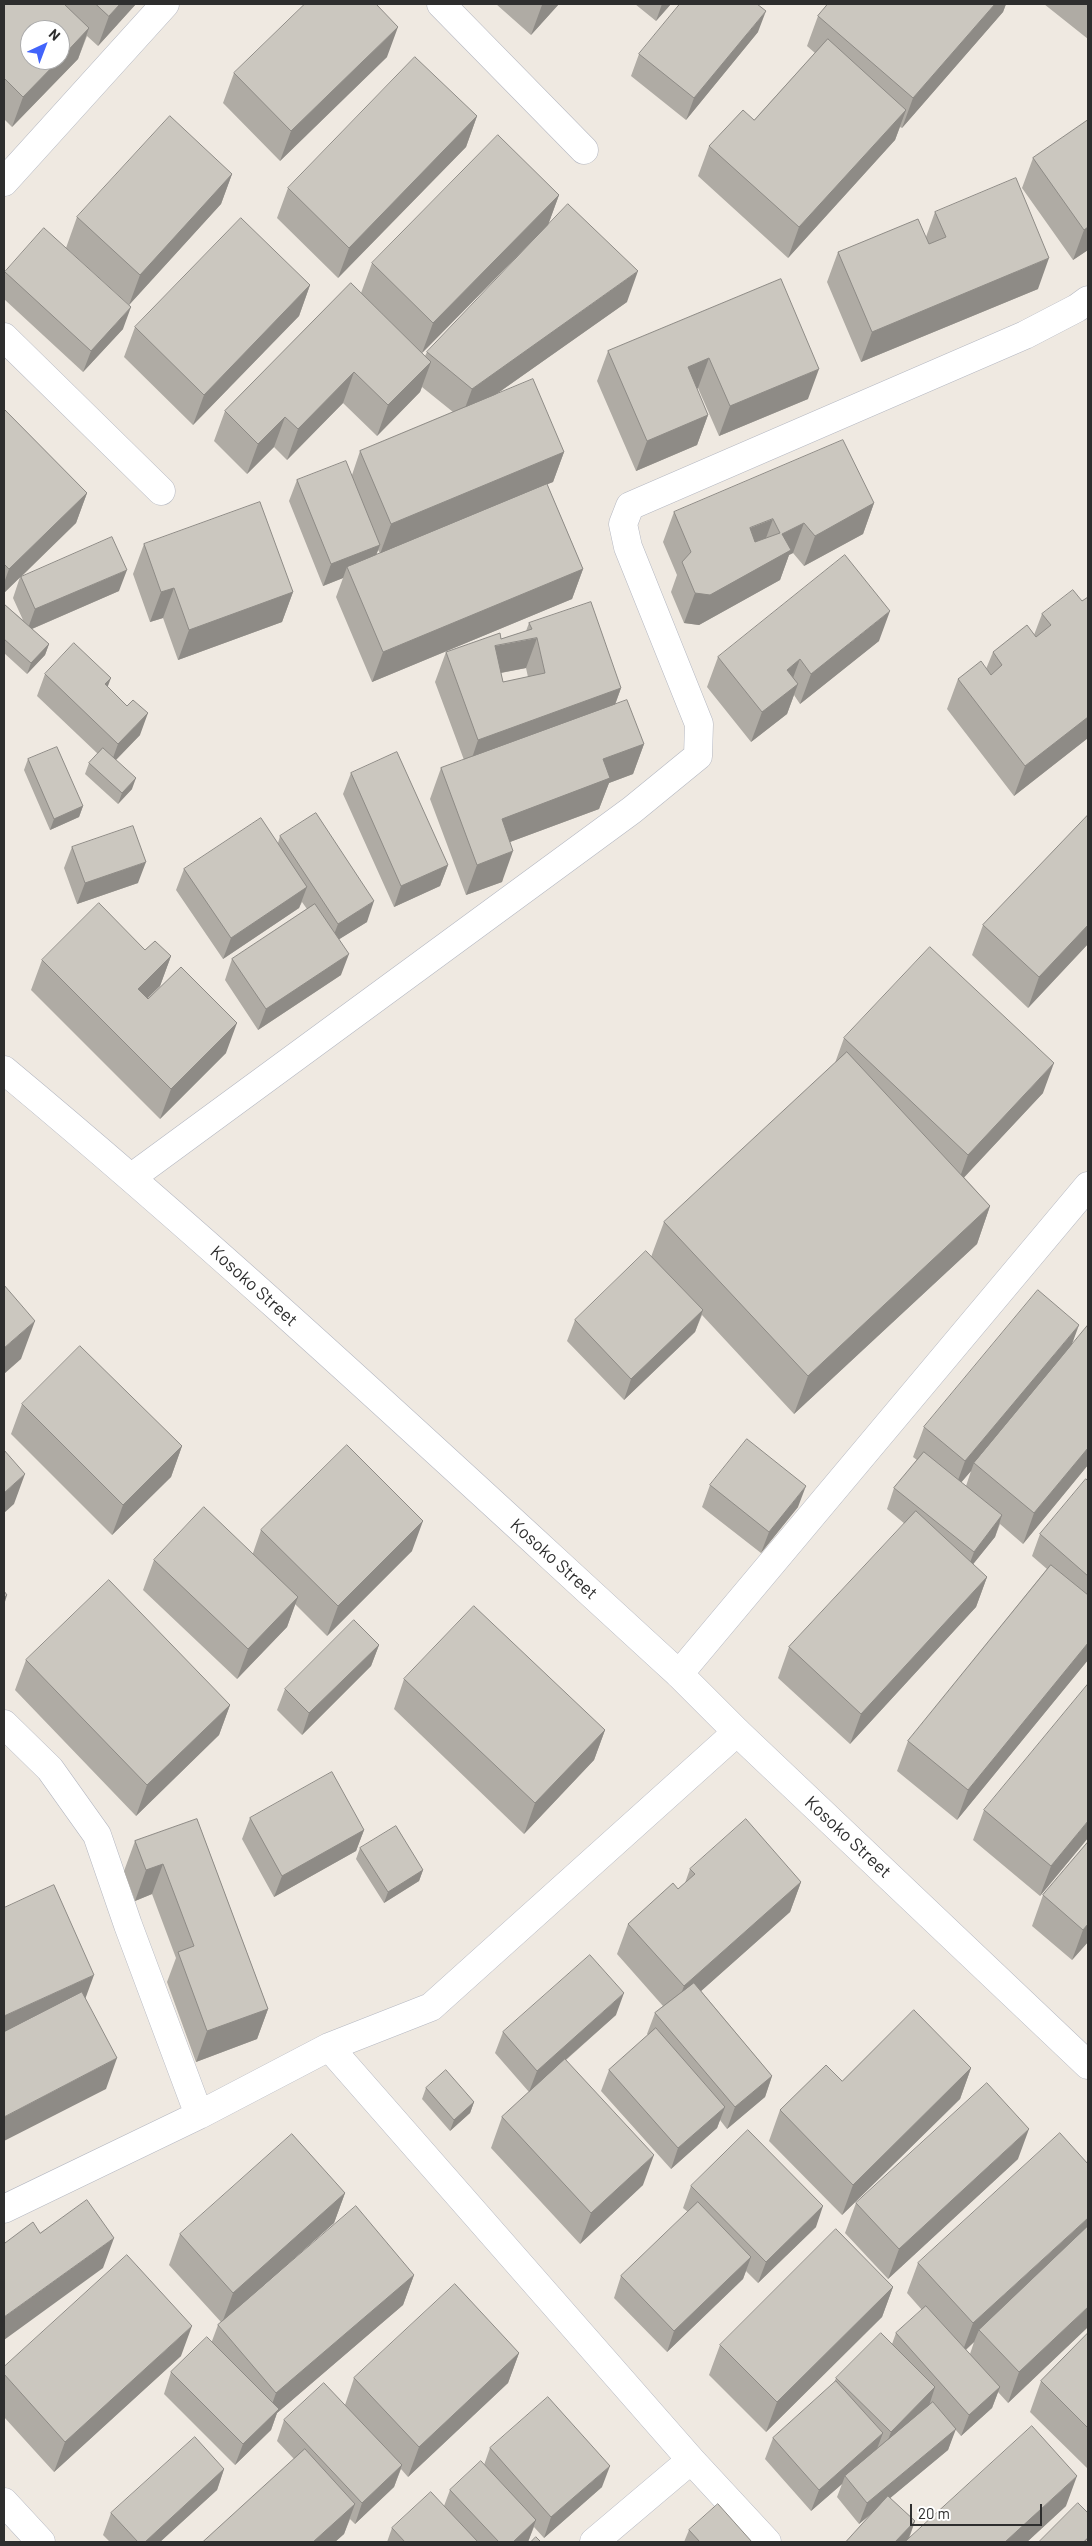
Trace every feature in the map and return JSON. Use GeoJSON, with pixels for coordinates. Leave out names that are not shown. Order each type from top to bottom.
{"type":"FeatureCollection","features":[{"type":"Feature","properties":{"kind":"street"},"geometry":{"type":"LineString","coordinates":[[4,182],[165,4]]}},
{"type":"Feature","properties":{"kind":"street"},"geometry":{"type":"LineString","coordinates":[[441,4],[584,150]]}},
{"type":"Feature","properties":{"kind":"street"},"geometry":{"type":"LineString","coordinates":[[132,1177],[632,810],[698,756],[698,724],[628,547],[623,524],[630,506],[1025,335],[1077,308],[1088,300]]}},
{"type":"Feature","properties":{"kind":"street"},"geometry":{"type":"LineString","coordinates":[[4,337],[161,491]]}},
{"type":"Feature","properties":{"kind":"street","name":"Kosoko Street"},"geometry":{"type":"LineString","coordinates":[[4,1070],[132,1177],[310,1335],[679,1674],[737,1732],[1088,2065]]}},
{"type":"Feature","properties":{"kind":"street"},"geometry":{"type":"LineString","coordinates":[[679,1674],[1086,1193]]}},
{"type":"Feature","properties":{"kind":"street"},"geometry":{"type":"LineString","coordinates":[[4,1724],[50,1769],[97,1834],[128,1925],[199,2115]]}},
{"type":"Feature","properties":{"kind":"street"},"geometry":{"type":"LineString","coordinates":[[4,2209],[199,2115],[329,2047],[431,2007],[737,1732]]}},
{"type":"Feature","properties":{"kind":"street"},"geometry":{"type":"LineString","coordinates":[[329,2047],[691,2460],[767,2542]]}},
{"type":"Feature","properties":{"kind":"street"},"geometry":{"type":"LineString","coordinates":[[594,2542],[691,2460]]}},
{"type":"Feature","properties":{"kind":"street"},"geometry":{"type":"LineString","coordinates":[[4,2502],[41,2542]]}},
{"type":"Feature","properties":{"kind":"building"},"geometry":{"type":"Polygon","coordinates":[[[4,4],[64,4],[89,28],[70,48],[70,20],[20,20],[20,70],[49,70],[23,97],[4,78],[4,4]]]}},
{"type":"Feature","properties":{"kind":"building"},"geometry":{"type":"Polygon","coordinates":[[[96,4],[120,4],[109,16],[96,4]]]}},
{"type":"Feature","properties":{"kind":"building"},"geometry":{"type":"Polygon","coordinates":[[[305,4],[376,4],[398,27],[291,131],[234,73],[305,4]]]}},
{"type":"Feature","properties":{"kind":"building"},"geometry":{"type":"Polygon","coordinates":[[[680,4],[757,4],[766,11],[694,98],[639,54],[680,4]]]}},
{"type":"Feature","properties":{"kind":"building"},"geometry":{"type":"Polygon","coordinates":[[[828,4],[995,4],[913,98],[818,16],[828,4]]]}},
{"type":"Feature","properties":{"kind":"building"},"geometry":{"type":"Polygon","coordinates":[[[828,39],[906,110],[799,227],[709,146],[743,110],[754,120],[828,39]]]}},
{"type":"Feature","properties":{"kind":"building"},"geometry":{"type":"Polygon","coordinates":[[[415,57],[477,116],[349,248],[288,188],[415,57]]]}},
{"type":"Feature","properties":{"kind":"building"},"geometry":{"type":"Polygon","coordinates":[[[170,116],[232,174],[140,275],[77,217],[170,116]]]}},
{"type":"Feature","properties":{"kind":"building"},"geometry":{"type":"Polygon","coordinates":[[[1088,120],[1088,227],[1084,230],[1033,158],[1088,120]]]}},
{"type":"Feature","properties":{"kind":"building"},"geometry":{"type":"Polygon","coordinates":[[[498,135],[559,195],[433,323],[372,263],[498,135]]]}},
{"type":"Feature","properties":{"kind":"building"},"geometry":{"type":"Polygon","coordinates":[[[1016,178],[1049,258],[872,332],[838,252],[918,219],[929,244],[946,237],[935,212],[1016,178]]]}},
{"type":"Feature","properties":{"kind":"building"},"geometry":{"type":"Polygon","coordinates":[[[568,204],[638,271],[472,389],[427,352],[568,204]]]}},
{"type":"Feature","properties":{"kind":"building"},"geometry":{"type":"Polygon","coordinates":[[[241,218],[310,285],[204,395],[135,327],[241,218]]]}},
{"type":"Feature","properties":{"kind":"building"},"geometry":{"type":"Polygon","coordinates":[[[44,228],[131,307],[91,351],[5,272],[44,228]]]}},
{"type":"Feature","properties":{"kind":"building"},"geometry":{"type":"Polygon","coordinates":[[[781,279],[819,369],[730,406],[709,358],[688,367],[708,415],[647,441],[608,351],[781,279]]]}},
{"type":"Feature","properties":{"kind":"building"},"geometry":{"type":"Polygon","coordinates":[[[351,283],[431,362],[388,405],[354,372],[298,429],[285,417],[258,444],[225,411],[351,283]]]}},
{"type":"Feature","properties":{"kind":"building"},"geometry":{"type":"Polygon","coordinates":[[[533,379],[564,452],[391,524],[360,451],[533,379]]]}},
{"type":"Feature","properties":{"kind":"building"},"geometry":{"type":"Polygon","coordinates":[[[4,409],[87,493],[9,569],[4,564],[4,409]]]}},
{"type":"Feature","properties":{"kind":"building"},"geometry":{"type":"Polygon","coordinates":[[[843,440],[874,503],[815,536],[804,523],[782,534],[791,550],[710,595],[695,593],[682,562],[691,552],[674,512],[843,440]],[[773,519],[750,528],[755,542],[780,533],[773,519]]]}},
{"type":"Feature","properties":{"kind":"building"},"geometry":{"type":"Polygon","coordinates":[[[346,461],[380,545],[331,564],[297,480],[346,461]]]}},
{"type":"Feature","properties":{"kind":"building"},"geometry":{"type":"Polygon","coordinates":[[[547,484],[583,569],[383,652],[347,567],[547,484]]]}},
{"type":"Feature","properties":{"kind":"building"},"geometry":{"type":"Polygon","coordinates":[[[260,502],[293,592],[189,630],[174,588],[161,592],[144,544],[260,502]]]}},
{"type":"Feature","properties":{"kind":"building"},"geometry":{"type":"Polygon","coordinates":[[[112,537],[127,570],[35,609],[21,577],[112,537]]]}},
{"type":"Feature","properties":{"kind":"building"},"geometry":{"type":"Polygon","coordinates":[[[845,555],[890,611],[811,674],[800,659],[787,670],[798,684],[762,712],[718,657],[845,555]]]}},
{"type":"Feature","properties":{"kind":"building"},"geometry":{"type":"Polygon","coordinates":[[[1073,590],[1082,601],[1088,597],[1088,717],[1025,766],[958,679],[981,661],[991,675],[1002,665],[993,652],[1027,625],[1036,637],[1051,625],[1042,614],[1073,590]]]}},
{"type":"Feature","properties":{"kind":"building"},"geometry":{"type":"Polygon","coordinates":[[[591,602],[621,688],[478,740],[446,652],[500,633],[501,639],[532,629],[529,623],[591,602]],[[537,638],[495,646],[503,682],[545,673],[537,638]]]}},
{"type":"Feature","properties":{"kind":"building"},"geometry":{"type":"Polygon","coordinates":[[[4,604],[49,644],[31,663],[4,639],[4,604]]]}},
{"type":"Feature","properties":{"kind":"building"},"geometry":{"type":"Polygon","coordinates":[[[74,643],[111,678],[105,684],[127,706],[133,700],[148,713],[118,744],[45,674],[74,643]]]}},
{"type":"Feature","properties":{"kind":"building"},"geometry":{"type":"Polygon","coordinates":[[[627,700],[644,744],[603,759],[610,778],[502,819],[513,851],[477,865],[441,768],[627,700]]]}},
{"type":"Feature","properties":{"kind":"building"},"geometry":{"type":"Polygon","coordinates":[[[57,747],[83,806],[54,819],[28,759],[57,747]]]}},
{"type":"Feature","properties":{"kind":"building"},"geometry":{"type":"Polygon","coordinates":[[[103,748],[136,778],[122,793],[89,763],[103,748]]]}},
{"type":"Feature","properties":{"kind":"building"},"geometry":{"type":"Polygon","coordinates":[[[397,752],[448,865],[401,886],[351,773],[397,752]]]}},
{"type":"Feature","properties":{"kind":"building"},"geometry":{"type":"Polygon","coordinates":[[[316,813],[374,901],[338,924],[280,836],[316,813]]]}},
{"type":"Feature","properties":{"kind":"building"},"geometry":{"type":"Polygon","coordinates":[[[1088,815],[1088,925],[1039,977],[983,925],[1088,815]]]}},
{"type":"Feature","properties":{"kind":"building"},"geometry":{"type":"Polygon","coordinates":[[[261,818],[307,887],[231,938],[184,869],[261,818]]]}},
{"type":"Feature","properties":{"kind":"building"},"geometry":{"type":"Polygon","coordinates":[[[133,826],[146,862],[85,883],[72,847],[133,826]]]}},
{"type":"Feature","properties":{"kind":"building"},"geometry":{"type":"Polygon","coordinates":[[[99,903],[145,950],[155,941],[171,956],[138,989],[148,999],[181,967],[237,1023],[171,1089],[42,960],[99,903]]]}},
{"type":"Feature","properties":{"kind":"building"},"geometry":{"type":"Polygon","coordinates":[[[315,904],[349,954],[266,1009],[232,959],[315,904]]]}},
{"type":"Feature","properties":{"kind":"building"},"geometry":{"type":"Polygon","coordinates":[[[930,947],[1054,1063],[968,1155],[844,1038],[930,947]]]}},
{"type":"Feature","properties":{"kind":"building"},"geometry":{"type":"Polygon","coordinates":[[[847,1052],[990,1206],[808,1376],[664,1222],[847,1052]]]}},
{"type":"Feature","properties":{"kind":"building"},"geometry":{"type":"Polygon","coordinates":[[[646,1251],[703,1310],[631,1379],[575,1320],[646,1251]]]}},
{"type":"Feature","properties":{"kind":"building"},"geometry":{"type":"Polygon","coordinates":[[[4,1285],[35,1321],[4,1348],[4,1285]]]}},
{"type":"Feature","properties":{"kind":"building"},"geometry":{"type":"Polygon","coordinates":[[[1038,1290],[1079,1325],[965,1461],[924,1427],[1038,1290]]]}},
{"type":"Feature","properties":{"kind":"building"},"geometry":{"type":"Polygon","coordinates":[[[1088,1325],[1088,1448],[1034,1513],[974,1463],[1088,1325]]]}},
{"type":"Feature","properties":{"kind":"building"},"geometry":{"type":"Polygon","coordinates":[[[80,1346],[182,1446],[123,1505],[22,1404],[80,1346]]]}},
{"type":"Feature","properties":{"kind":"building"},"geometry":{"type":"Polygon","coordinates":[[[747,1439],[806,1486],[769,1532],[710,1485],[747,1439]]]}},
{"type":"Feature","properties":{"kind":"building"},"geometry":{"type":"Polygon","coordinates":[[[347,1445],[423,1521],[338,1606],[261,1530],[347,1445]]]}},
{"type":"Feature","properties":{"kind":"building"},"geometry":{"type":"Polygon","coordinates":[[[4,1450],[25,1474],[4,1493],[4,1450]]]}},
{"type":"Feature","properties":{"kind":"building"},"geometry":{"type":"Polygon","coordinates":[[[924,1452],[1002,1515],[974,1552],[894,1488],[924,1452]]]}},
{"type":"Feature","properties":{"kind":"building"},"geometry":{"type":"Polygon","coordinates":[[[1086,1479],[1088,1481],[1088,1576],[1040,1534],[1086,1479]]]}},
{"type":"Feature","properties":{"kind":"building"},"geometry":{"type":"Polygon","coordinates":[[[204,1507],[298,1597],[248,1649],[154,1560],[204,1507]]]}},
{"type":"Feature","properties":{"kind":"building"},"geometry":{"type":"Polygon","coordinates":[[[916,1511],[987,1577],[861,1714],[789,1647],[916,1511]]]}},
{"type":"Feature","properties":{"kind":"building"},"geometry":{"type":"Polygon","coordinates":[[[1051,1565],[1088,1595],[1088,1643],[968,1790],[908,1741],[1051,1565]]]}},
{"type":"Feature","properties":{"kind":"building"},"geometry":{"type":"Polygon","coordinates":[[[109,1580],[230,1705],[147,1785],[26,1660],[109,1580]]]}},
{"type":"Feature","properties":{"kind":"building"},"geometry":{"type":"Polygon","coordinates":[[[474,1606],[605,1730],[535,1803],[404,1679],[474,1606]]]}},
{"type":"Feature","properties":{"kind":"building"},"geometry":{"type":"Polygon","coordinates":[[[354,1620],[379,1645],[309,1713],[285,1689],[354,1620]]]}},
{"type":"Feature","properties":{"kind":"building"},"geometry":{"type":"Polygon","coordinates":[[[1088,1684],[1088,1821],[1051,1866],[984,1810],[1088,1684]]]}},
{"type":"Feature","properties":{"kind":"building"},"geometry":{"type":"Polygon","coordinates":[[[332,1772],[364,1830],[282,1876],[250,1818],[332,1772]]]}},
{"type":"Feature","properties":{"kind":"building"},"geometry":{"type":"Polygon","coordinates":[[[197,1819],[268,2009],[207,2031],[178,1952],[194,1946],[163,1864],[146,1870],[135,1841],[197,1819]]]}},
{"type":"Feature","properties":{"kind":"building"},"geometry":{"type":"Polygon","coordinates":[[[746,1819],[801,1882],[684,1986],[628,1924],[673,1883],[678,1889],[695,1874],[690,1869],[746,1819]]]}},
{"type":"Feature","properties":{"kind":"building"},"geometry":{"type":"Polygon","coordinates":[[[396,1826],[423,1870],[388,1892],[360,1848],[396,1826]]]}},
{"type":"Feature","properties":{"kind":"building"},"geometry":{"type":"Polygon","coordinates":[[[1088,1842],[1088,1924],[1083,1930],[1043,1895],[1088,1842]]]}},
{"type":"Feature","properties":{"kind":"building"},"geometry":{"type":"Polygon","coordinates":[[[54,1885],[94,1975],[4,2016],[4,1908],[54,1885]]]}},
{"type":"Feature","properties":{"kind":"building"},"geometry":{"type":"Polygon","coordinates":[[[590,1955],[624,1993],[537,2071],[503,2032],[590,1955]]]}},
{"type":"Feature","properties":{"kind":"building"},"geometry":{"type":"Polygon","coordinates":[[[694,1983],[772,2076],[735,2107],[655,2013],[694,1983]]]}},
{"type":"Feature","properties":{"kind":"building"},"geometry":{"type":"Polygon","coordinates":[[[82,1992],[117,2058],[4,2117],[4,2032],[82,1992]]]}},
{"type":"Feature","properties":{"kind":"building"},"geometry":{"type":"Polygon","coordinates":[[[914,2010],[971,2068],[853,2185],[780,2110],[826,2065],[842,2081],[914,2010]]]}},
{"type":"Feature","properties":{"kind":"building"},"geometry":{"type":"Polygon","coordinates":[[[656,2028],[725,2107],[678,2148],[609,2070],[656,2028]]]}},
{"type":"Feature","properties":{"kind":"building"},"geometry":{"type":"Polygon","coordinates":[[[565,2059],[654,2155],[591,2213],[502,2117],[565,2059]]]}},
{"type":"Feature","properties":{"kind":"building"},"geometry":{"type":"Polygon","coordinates":[[[446,2070],[474,2102],[454,2120],[426,2088],[446,2070]]]}},
{"type":"Feature","properties":{"kind":"building"},"geometry":{"type":"Polygon","coordinates":[[[987,2083],[1029,2129],[899,2249],[856,2203],[987,2083]]]}},
{"type":"Feature","properties":{"kind":"building"},"geometry":{"type":"Polygon","coordinates":[[[748,2130],[823,2206],[766,2262],[691,2186],[748,2130]]]}},
{"type":"Feature","properties":{"kind":"building"},"geometry":{"type":"Polygon","coordinates":[[[1060,2133],[1088,2164],[1088,2218],[973,2323],[918,2263],[1060,2133]]]}},
{"type":"Feature","properties":{"kind":"building"},"geometry":{"type":"Polygon","coordinates":[[[292,2134],[345,2193],[233,2293],[180,2234],[292,2134]]]}},
{"type":"Feature","properties":{"kind":"building"},"geometry":{"type":"Polygon","coordinates":[[[87,2200],[114,2238],[4,2317],[4,2241],[5,2243],[33,2222],[40,2233],[87,2200]]]}},
{"type":"Feature","properties":{"kind":"building"},"geometry":{"type":"Polygon","coordinates":[[[698,2202],[751,2257],[674,2331],[621,2276],[698,2202]]]}},
{"type":"Feature","properties":{"kind":"building"},"geometry":{"type":"Polygon","coordinates":[[[356,2206],[414,2275],[276,2393],[218,2325],[356,2206]]]}},
{"type":"Feature","properties":{"kind":"building"},"geometry":{"type":"Polygon","coordinates":[[[1088,2226],[1088,2307],[1019,2372],[979,2330],[1088,2226]]]}},
{"type":"Feature","properties":{"kind":"building"},"geometry":{"type":"Polygon","coordinates":[[[836,2229],[893,2287],[777,2402],[720,2345],[836,2229]]]}},
{"type":"Feature","properties":{"kind":"building"},"geometry":{"type":"Polygon","coordinates":[[[127,2255],[192,2326],[65,2442],[4,2374],[4,2367],[127,2255]]]}},
{"type":"Feature","properties":{"kind":"building"},"geometry":{"type":"Polygon","coordinates":[[[455,2284],[519,2353],[419,2447],[354,2378],[455,2284]]]}},
{"type":"Feature","properties":{"kind":"building"},"geometry":{"type":"Polygon","coordinates":[[[926,2306],[1000,2387],[969,2415],[896,2333],[926,2306]]]}},
{"type":"Feature","properties":{"kind":"building"},"geometry":{"type":"Polygon","coordinates":[[[881,2333],[935,2387],[891,2432],[836,2378],[881,2333]]]}},
{"type":"Feature","properties":{"kind":"building"},"geometry":{"type":"Polygon","coordinates":[[[1088,2333],[1088,2428],[1041,2381],[1088,2333]]]}},
{"type":"Feature","properties":{"kind":"building"},"geometry":{"type":"Polygon","coordinates":[[[207,2337],[279,2409],[243,2444],[171,2372],[207,2337]]]}},
{"type":"Feature","properties":{"kind":"building"},"geometry":{"type":"Polygon","coordinates":[[[836,2381],[883,2433],[819,2490],[773,2438],[836,2381]]]}},
{"type":"Feature","properties":{"kind":"building"},"geometry":{"type":"Polygon","coordinates":[[[324,2383],[402,2465],[362,2503],[284,2420],[324,2383]]]}},
{"type":"Feature","properties":{"kind":"building"},"geometry":{"type":"Polygon","coordinates":[[[548,2397],[610,2466],[551,2517],[490,2448],[548,2397]]]}},
{"type":"Feature","properties":{"kind":"building"},"geometry":{"type":"Polygon","coordinates":[[[933,2402],[956,2429],[867,2503],[845,2476],[933,2402]]]}},
{"type":"Feature","properties":{"kind":"building"},"geometry":{"type":"Polygon","coordinates":[[[1032,2426],[1077,2476],[1005,2542],[905,2542],[1032,2426]]]}},
{"type":"Feature","properties":{"kind":"building"},"geometry":{"type":"Polygon","coordinates":[[[195,2437],[224,2469],[145,2542],[138,2542],[111,2513],[195,2437]]]}},
{"type":"Feature","properties":{"kind":"building"},"geometry":{"type":"Polygon","coordinates":[[[305,2449],[355,2504],[313,2542],[203,2542],[305,2449]]]}},
{"type":"Feature","properties":{"kind":"building"},"geometry":{"type":"Polygon","coordinates":[[[481,2461],[536,2520],[513,2542],[499,2542],[450,2490],[481,2461]]]}},
{"type":"Feature","properties":{"kind":"building"},"geometry":{"type":"Polygon","coordinates":[[[431,2492],[478,2542],[405,2542],[392,2528],[431,2492]]]}},
{"type":"Feature","properties":{"kind":"building"},"geometry":{"type":"Polygon","coordinates":[[[888,2496],[915,2521],[895,2542],[846,2542],[888,2496]]]}},
{"type":"Feature","properties":{"kind":"building"},"geometry":{"type":"Polygon","coordinates":[[[1078,2503],[1088,2513],[1088,2538],[1084,2542],[1039,2542],[1078,2503]]]}},
{"type":"Feature","properties":{"kind":"building"},"geometry":{"type":"Polygon","coordinates":[[[718,2504],[752,2542],[700,2542],[689,2530],[718,2504]]]}},
{"type":"Feature","properties":{"kind":"building"},"geometry":{"type":"Polygon","coordinates":[[[536,2537],[541,2542],[531,2542],[536,2537]]]}}]}
